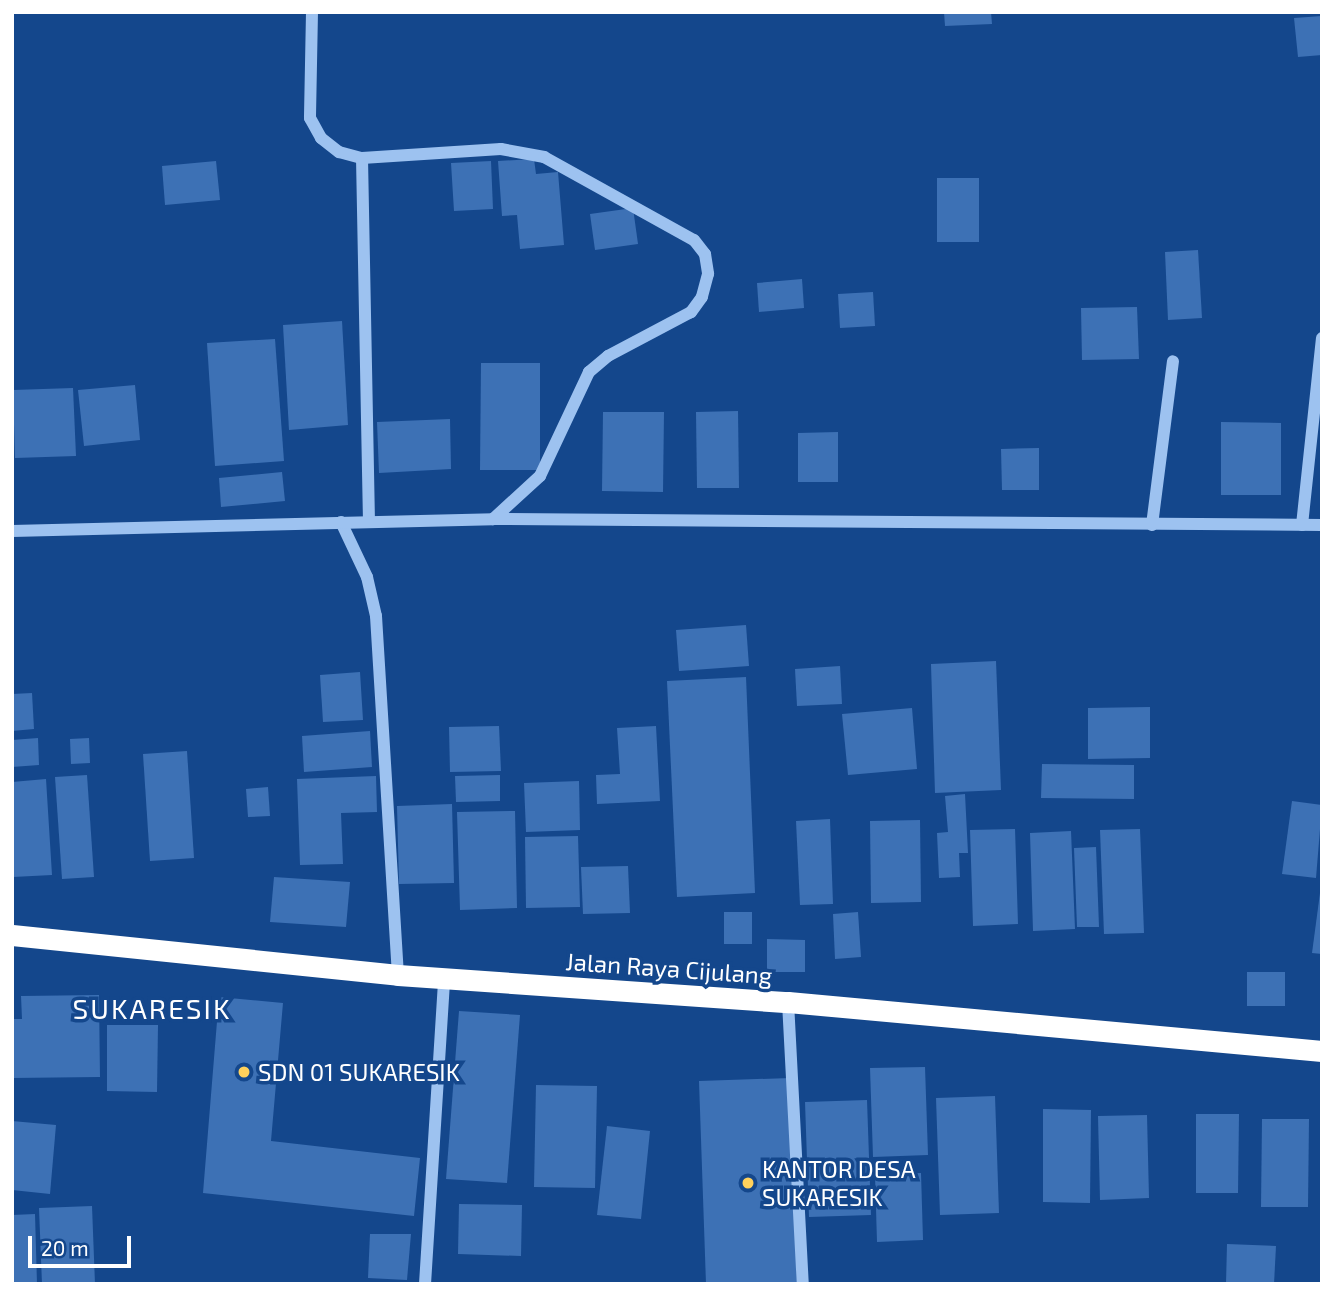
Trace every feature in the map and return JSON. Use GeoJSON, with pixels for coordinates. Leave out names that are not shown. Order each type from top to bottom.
{"type":"FeatureCollection","features":[{"type":"Feature","properties":{"kind":"highway","name":"Jalan Raya Cijulang"},"geometry":{"type":"LineString","coordinates":[[12,935],[398,975],[788,1002],[1322,1051]]}},
{"type":"Feature","properties":{"kind":"street"},"geometry":{"type":"LineString","coordinates":[[312,12],[310,118],[321,138],[339,152],[362,158],[501,149],[544,157],[694,240],[705,254],[708,275],[702,297],[691,312],[608,356],[589,372],[540,476],[493,519]]}},
{"type":"Feature","properties":{"kind":"street"},"geometry":{"type":"LineString","coordinates":[[362,158],[369,521]]}},
{"type":"Feature","properties":{"kind":"street"},"geometry":{"type":"LineString","coordinates":[[1302,525],[1322,338]]}},
{"type":"Feature","properties":{"kind":"street"},"geometry":{"type":"LineString","coordinates":[[1152,525],[1173,361]]}},
{"type":"Feature","properties":{"kind":"street"},"geometry":{"type":"LineString","coordinates":[[12,531],[493,519],[1322,525]]}},
{"type":"Feature","properties":{"kind":"street"},"geometry":{"type":"LineString","coordinates":[[341,522],[367,577],[376,616],[398,975]]}},
{"type":"Feature","properties":{"kind":"street"},"geometry":{"type":"LineString","coordinates":[[425,1284],[444,978]]}},
{"type":"Feature","properties":{"kind":"street"},"geometry":{"type":"LineString","coordinates":[[788,1002],[803,1284]]}},
{"type":"Feature","properties":{"kind":"building"},"geometry":{"type":"Polygon","coordinates":[[[944,12],[991,12],[992,24],[945,26],[944,12]]]}},
{"type":"Feature","properties":{"kind":"building"},"geometry":{"type":"Polygon","coordinates":[[[1322,16],[1322,55],[1298,57],[1294,18],[1322,16]]]}},
{"type":"Feature","properties":{"kind":"building"},"geometry":{"type":"Polygon","coordinates":[[[534,159],[536,174],[558,172],[564,245],[520,249],[517,215],[502,216],[498,161],[534,159]]]}},
{"type":"Feature","properties":{"kind":"building"},"geometry":{"type":"Polygon","coordinates":[[[216,161],[220,200],[165,205],[162,166],[216,161]]]}},
{"type":"Feature","properties":{"kind":"building"},"geometry":{"type":"Polygon","coordinates":[[[491,161],[493,209],[454,211],[451,163],[491,161]]]}},
{"type":"Feature","properties":{"kind":"building"},"geometry":{"type":"Polygon","coordinates":[[[937,178],[979,178],[979,242],[937,242],[937,178]]]}},
{"type":"Feature","properties":{"kind":"building"},"geometry":{"type":"Polygon","coordinates":[[[633,208],[638,244],[595,250],[590,214],[633,208]]]}},
{"type":"Feature","properties":{"kind":"building"},"geometry":{"type":"Polygon","coordinates":[[[1198,250],[1202,318],[1168,320],[1165,252],[1198,250]]]}},
{"type":"Feature","properties":{"kind":"building"},"geometry":{"type":"Polygon","coordinates":[[[802,279],[804,308],[759,312],[757,283],[802,279]]]}},
{"type":"Feature","properties":{"kind":"building"},"geometry":{"type":"Polygon","coordinates":[[[873,292],[875,326],[840,328],[838,294],[873,292]]]}},
{"type":"Feature","properties":{"kind":"building"},"geometry":{"type":"Polygon","coordinates":[[[1137,307],[1139,359],[1082,360],[1081,308],[1137,307]]]}},
{"type":"Feature","properties":{"kind":"building"},"geometry":{"type":"Polygon","coordinates":[[[342,321],[348,425],[289,430],[283,325],[342,321]]]}},
{"type":"Feature","properties":{"kind":"building"},"geometry":{"type":"Polygon","coordinates":[[[275,339],[284,461],[215,466],[207,343],[275,339]]]}},
{"type":"Feature","properties":{"kind":"building"},"geometry":{"type":"Polygon","coordinates":[[[481,363],[540,363],[540,470],[480,470],[481,363]]]}},
{"type":"Feature","properties":{"kind":"building"},"geometry":{"type":"Polygon","coordinates":[[[135,385],[140,440],[84,446],[78,390],[135,385]]]}},
{"type":"Feature","properties":{"kind":"building"},"geometry":{"type":"Polygon","coordinates":[[[73,388],[76,456],[15,458],[13,390],[73,388]]]}},
{"type":"Feature","properties":{"kind":"building"},"geometry":{"type":"Polygon","coordinates":[[[738,411],[739,488],[697,488],[696,412],[738,411]]]}},
{"type":"Feature","properties":{"kind":"building"},"geometry":{"type":"Polygon","coordinates":[[[603,412],[664,412],[663,492],[602,491],[603,412]]]}},
{"type":"Feature","properties":{"kind":"building"},"geometry":{"type":"Polygon","coordinates":[[[450,419],[451,469],[379,473],[377,422],[450,419]]]}},
{"type":"Feature","properties":{"kind":"building"},"geometry":{"type":"Polygon","coordinates":[[[1221,422],[1281,423],[1281,495],[1221,495],[1221,422]]]}},
{"type":"Feature","properties":{"kind":"building"},"geometry":{"type":"Polygon","coordinates":[[[838,432],[838,482],[798,482],[798,433],[838,432]]]}},
{"type":"Feature","properties":{"kind":"building"},"geometry":{"type":"Polygon","coordinates":[[[1039,448],[1039,490],[1002,490],[1001,449],[1039,448]]]}},
{"type":"Feature","properties":{"kind":"building"},"geometry":{"type":"Polygon","coordinates":[[[282,472],[285,501],[221,507],[219,478],[282,472]]]}},
{"type":"Feature","properties":{"kind":"building"},"geometry":{"type":"Polygon","coordinates":[[[746,625],[749,666],[679,671],[676,630],[746,625]]]}},
{"type":"Feature","properties":{"kind":"building"},"geometry":{"type":"Polygon","coordinates":[[[996,661],[1001,790],[935,793],[931,664],[996,661]]]}},
{"type":"Feature","properties":{"kind":"building"},"geometry":{"type":"Polygon","coordinates":[[[840,666],[842,704],[797,706],[795,669],[840,666]]]}},
{"type":"Feature","properties":{"kind":"building"},"geometry":{"type":"Polygon","coordinates":[[[360,672],[363,720],[323,722],[320,675],[360,672]]]}},
{"type":"Feature","properties":{"kind":"building"},"geometry":{"type":"Polygon","coordinates":[[[746,677],[755,893],[677,897],[667,681],[746,677]]]}},
{"type":"Feature","properties":{"kind":"building"},"geometry":{"type":"Polygon","coordinates":[[[32,693],[34,729],[12,731],[12,694],[32,693]]]}},
{"type":"Feature","properties":{"kind":"building"},"geometry":{"type":"Polygon","coordinates":[[[1150,707],[1150,758],[1088,759],[1088,708],[1150,707]]]}},
{"type":"Feature","properties":{"kind":"building"},"geometry":{"type":"Polygon","coordinates":[[[912,708],[917,769],[848,775],[842,714],[912,708]]]}},
{"type":"Feature","properties":{"kind":"building"},"geometry":{"type":"Polygon","coordinates":[[[499,726],[501,771],[450,772],[449,727],[499,726]]]}},
{"type":"Feature","properties":{"kind":"building"},"geometry":{"type":"Polygon","coordinates":[[[656,726],[660,801],[597,804],[596,775],[620,774],[617,728],[656,726]]]}},
{"type":"Feature","properties":{"kind":"building"},"geometry":{"type":"Polygon","coordinates":[[[370,731],[372,767],[304,772],[302,736],[370,731]]]}},
{"type":"Feature","properties":{"kind":"building"},"geometry":{"type":"Polygon","coordinates":[[[38,738],[39,765],[12,767],[12,740],[38,738]]]}},
{"type":"Feature","properties":{"kind":"building"},"geometry":{"type":"Polygon","coordinates":[[[89,738],[90,763],[71,764],[70,739],[89,738]]]}},
{"type":"Feature","properties":{"kind":"building"},"geometry":{"type":"Polygon","coordinates":[[[187,751],[194,858],[150,861],[143,754],[187,751]]]}},
{"type":"Feature","properties":{"kind":"building"},"geometry":{"type":"Polygon","coordinates":[[[1042,764],[1134,765],[1134,799],[1041,798],[1042,764]]]}},
{"type":"Feature","properties":{"kind":"building"},"geometry":{"type":"Polygon","coordinates":[[[87,775],[94,877],[62,879],[55,777],[87,775]]]}},
{"type":"Feature","properties":{"kind":"building"},"geometry":{"type":"Polygon","coordinates":[[[500,775],[500,801],[456,802],[455,776],[500,775]]]}},
{"type":"Feature","properties":{"kind":"building"},"geometry":{"type":"Polygon","coordinates":[[[376,776],[377,812],[341,813],[343,864],[300,865],[297,779],[376,776]]]}},
{"type":"Feature","properties":{"kind":"building"},"geometry":{"type":"Polygon","coordinates":[[[46,779],[52,875],[13,877],[12,782],[46,779]]]}},
{"type":"Feature","properties":{"kind":"building"},"geometry":{"type":"Polygon","coordinates":[[[579,781],[580,830],[526,832],[524,783],[579,781]]]}},
{"type":"Feature","properties":{"kind":"building"},"geometry":{"type":"Polygon","coordinates":[[[268,787],[270,816],[248,817],[246,789],[268,787]]]}},
{"type":"Feature","properties":{"kind":"building"},"geometry":{"type":"Polygon","coordinates":[[[965,794],[968,853],[959,853],[960,877],[939,878],[937,833],[948,832],[945,796],[965,794]]]}},
{"type":"Feature","properties":{"kind":"building"},"geometry":{"type":"Polygon","coordinates":[[[1292,801],[1322,805],[1316,878],[1282,874],[1292,801]]]}},
{"type":"Feature","properties":{"kind":"building"},"geometry":{"type":"Polygon","coordinates":[[[452,804],[454,883],[399,884],[397,806],[452,804]]]}},
{"type":"Feature","properties":{"kind":"building"},"geometry":{"type":"Polygon","coordinates":[[[515,811],[517,908],[460,910],[457,812],[515,811]]]}},
{"type":"Feature","properties":{"kind":"building"},"geometry":{"type":"Polygon","coordinates":[[[830,819],[833,904],[800,905],[796,821],[830,819]]]}},
{"type":"Feature","properties":{"kind":"building"},"geometry":{"type":"Polygon","coordinates":[[[920,820],[921,902],[871,903],[870,821],[920,820]]]}},
{"type":"Feature","properties":{"kind":"building"},"geometry":{"type":"Polygon","coordinates":[[[1015,829],[1018,924],[973,926],[970,830],[1015,829]]]}},
{"type":"Feature","properties":{"kind":"building"},"geometry":{"type":"Polygon","coordinates":[[[1140,829],[1144,933],[1104,934],[1100,830],[1140,829]]]}},
{"type":"Feature","properties":{"kind":"building"},"geometry":{"type":"Polygon","coordinates":[[[1071,831],[1075,929],[1033,931],[1030,833],[1071,831]]]}},
{"type":"Feature","properties":{"kind":"building"},"geometry":{"type":"Polygon","coordinates":[[[578,836],[580,907],[526,908],[525,837],[578,836]]]}},
{"type":"Feature","properties":{"kind":"building"},"geometry":{"type":"Polygon","coordinates":[[[1096,847],[1099,927],[1077,927],[1074,848],[1096,847]]]}},
{"type":"Feature","properties":{"kind":"building"},"geometry":{"type":"Polygon","coordinates":[[[628,866],[630,913],[583,914],[581,867],[628,866]]]}},
{"type":"Feature","properties":{"kind":"building"},"geometry":{"type":"Polygon","coordinates":[[[274,877],[350,882],[346,927],[270,922],[274,877]]]}},
{"type":"Feature","properties":{"kind":"building"},"geometry":{"type":"Polygon","coordinates":[[[1322,893],[1322,954],[1312,953],[1322,893]]]}},
{"type":"Feature","properties":{"kind":"building"},"geometry":{"type":"Polygon","coordinates":[[[724,912],[752,912],[752,944],[724,944],[724,912]]]}},
{"type":"Feature","properties":{"kind":"building"},"geometry":{"type":"Polygon","coordinates":[[[858,912],[861,957],[835,959],[833,914],[858,912]]]}},
{"type":"Feature","properties":{"kind":"building"},"geometry":{"type":"Polygon","coordinates":[[[767,939],[805,940],[805,972],[767,972],[767,939]]]}},
{"type":"Feature","properties":{"kind":"building"},"geometry":{"type":"Polygon","coordinates":[[[1247,972],[1285,972],[1285,1006],[1247,1006],[1247,972]]]}},
{"type":"Feature","properties":{"kind":"building"},"geometry":{"type":"Polygon","coordinates":[[[99,995],[100,1077],[12,1078],[12,1019],[22,1019],[21,996],[99,995]]]}},
{"type":"Feature","properties":{"kind":"building","name":"SDN 01 SUKARESIK"},"geometry":{"type":"Polygon","coordinates":[[[219,997],[283,1003],[271,1141],[420,1158],[414,1216],[203,1193],[219,997]]]}},
{"type":"Feature","properties":{"kind":"building","name":"SDN 01 SUKARESIK"},"geometry":{"type":"Polygon","coordinates":[[[459,1011],[520,1015],[507,1183],[446,1179],[459,1011]]]}},
{"type":"Feature","properties":{"kind":"building"},"geometry":{"type":"Polygon","coordinates":[[[107,1025],[158,1025],[157,1092],[107,1091],[107,1025]]]}},
{"type":"Feature","properties":{"kind":"building"},"geometry":{"type":"Polygon","coordinates":[[[925,1067],[928,1155],[873,1157],[870,1068],[925,1067]]]}},
{"type":"Feature","properties":{"kind":"building","name":"KANTOR DESA SUKARESIK"},"geometry":{"type":"Polygon","coordinates":[[[790,1078],[797,1284],[706,1284],[699,1081],[790,1078]]]}},
{"type":"Feature","properties":{"kind":"building"},"geometry":{"type":"Polygon","coordinates":[[[536,1085],[597,1086],[595,1188],[534,1187],[536,1085]]]}},
{"type":"Feature","properties":{"kind":"building"},"geometry":{"type":"Polygon","coordinates":[[[995,1096],[999,1213],[940,1215],[936,1098],[995,1096]]]}},
{"type":"Feature","properties":{"kind":"building"},"geometry":{"type":"Polygon","coordinates":[[[867,1100],[871,1215],[809,1217],[805,1102],[867,1100]]]}},
{"type":"Feature","properties":{"kind":"building"},"geometry":{"type":"Polygon","coordinates":[[[1043,1109],[1091,1110],[1090,1203],[1043,1202],[1043,1109]]]}},
{"type":"Feature","properties":{"kind":"building"},"geometry":{"type":"Polygon","coordinates":[[[1196,1114],[1239,1114],[1238,1193],[1196,1193],[1196,1114]]]}},
{"type":"Feature","properties":{"kind":"building"},"geometry":{"type":"Polygon","coordinates":[[[1147,1115],[1149,1198],[1100,1200],[1098,1116],[1147,1115]]]}},
{"type":"Feature","properties":{"kind":"building"},"geometry":{"type":"Polygon","coordinates":[[[1262,1119],[1309,1119],[1308,1207],[1261,1207],[1262,1119]]]}},
{"type":"Feature","properties":{"kind":"building"},"geometry":{"type":"Polygon","coordinates":[[[12,1121],[56,1125],[50,1194],[12,1190],[12,1121]]]}},
{"type":"Feature","properties":{"kind":"building"},"geometry":{"type":"Polygon","coordinates":[[[607,1126],[650,1131],[641,1219],[597,1215],[607,1126]]]}},
{"type":"Feature","properties":{"kind":"building"},"geometry":{"type":"Polygon","coordinates":[[[921,1173],[923,1240],[877,1242],[875,1175],[921,1173]]]}},
{"type":"Feature","properties":{"kind":"building"},"geometry":{"type":"Polygon","coordinates":[[[459,1204],[522,1205],[521,1256],[458,1254],[459,1204]]]}},
{"type":"Feature","properties":{"kind":"building"},"geometry":{"type":"Polygon","coordinates":[[[92,1206],[95,1284],[42,1284],[39,1208],[92,1206]]]}},
{"type":"Feature","properties":{"kind":"building"},"geometry":{"type":"Polygon","coordinates":[[[35,1214],[37,1284],[12,1284],[12,1215],[35,1214]]]}},
{"type":"Feature","properties":{"kind":"building"},"geometry":{"type":"Polygon","coordinates":[[[370,1234],[411,1234],[407,1280],[368,1278],[370,1234]]]}},
{"type":"Feature","properties":{"kind":"building"},"geometry":{"type":"Polygon","coordinates":[[[1227,1244],[1276,1246],[1274,1284],[1226,1284],[1227,1244]]]}},
{"type":"Feature","properties":{"kind":"place","name":"SDN 01 SUKARESIK"},"geometry":{"type":"Point","coordinates":[244,1072]}},
{"type":"Feature","properties":{"kind":"place","name":"KANTOR DESA SUKARESIK"},"geometry":{"type":"Point","coordinates":[748,1183]}},
{"type":"Feature","properties":{"kind":"district","name":"SUKARESIK"},"geometry":{"type":"Point","coordinates":[152,1008]}}]}
